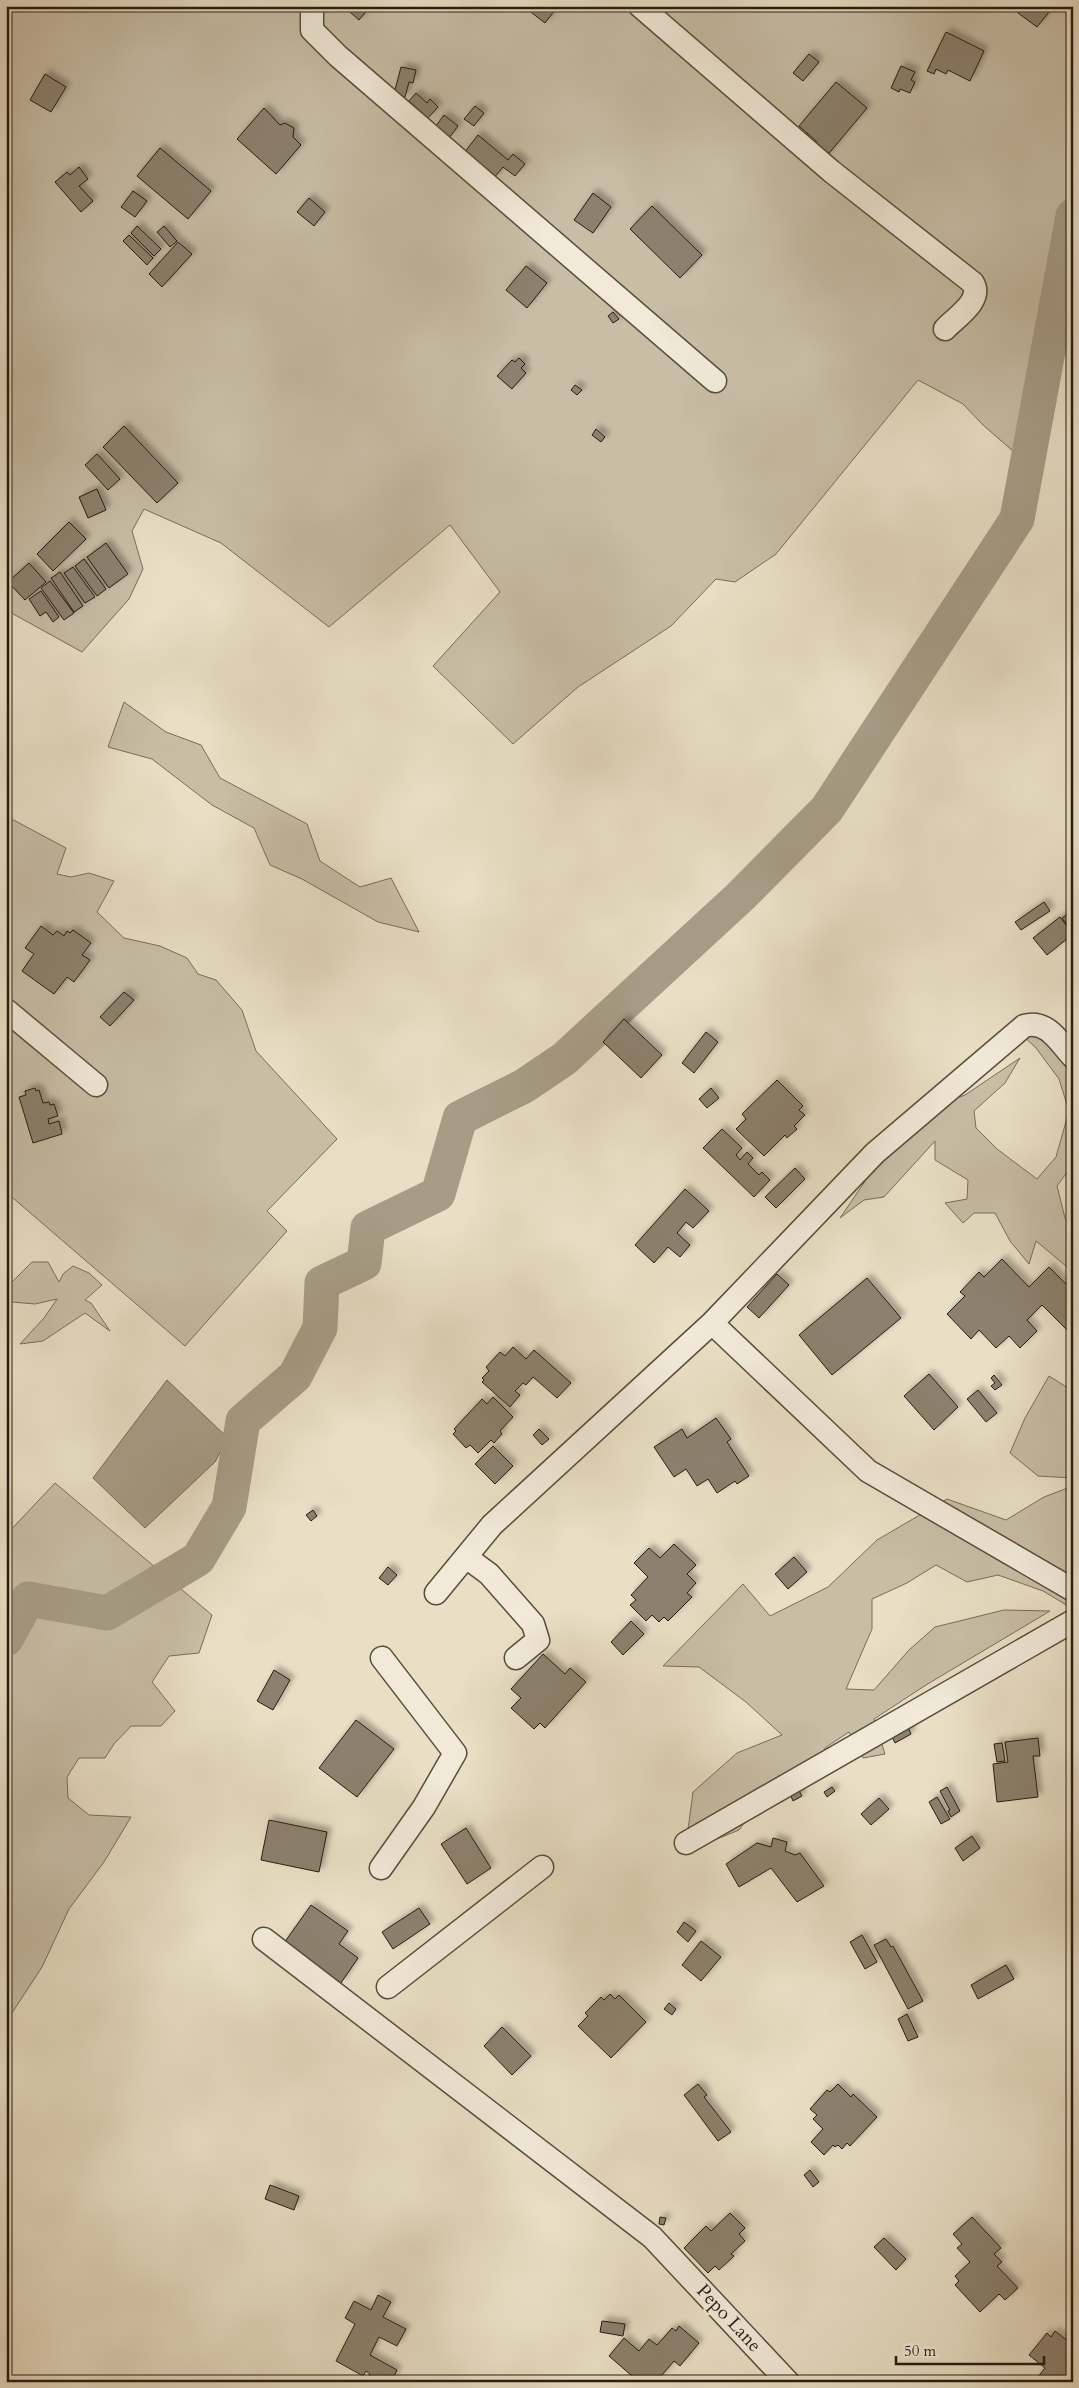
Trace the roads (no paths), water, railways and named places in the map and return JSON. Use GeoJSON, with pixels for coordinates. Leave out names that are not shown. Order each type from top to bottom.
{"type":"FeatureCollection","features":[{"type":"Feature","properties":{"kind":"street"},"geometry":{"type":"LineString","coordinates":[[312,6],[312,30],[338,56],[715,381]]}},
{"type":"Feature","properties":{"kind":"street"},"geometry":{"type":"LineString","coordinates":[[640,6],[831,171],[973,283],[976,289],[974,299],[945,329]]}},
{"type":"Feature","properties":{"kind":"street"},"geometry":{"type":"LineString","coordinates":[[6,1010],[96,1085]]}},
{"type":"Feature","properties":{"kind":"street"},"geometry":{"type":"LineString","coordinates":[[436,1593],[492,1524],[712,1323],[875,1153],[1024,1026],[1034,1023],[1046,1028],[1073,1057]]}},
{"type":"Feature","properties":{"kind":"street"},"geometry":{"type":"LineString","coordinates":[[712,1323],[868,1471],[1073,1590]]}},
{"type":"Feature","properties":{"kind":"street"},"geometry":{"type":"LineString","coordinates":[[466,1557],[489,1574],[534,1624],[538,1640],[516,1658]]}},
{"type":"Feature","properties":{"kind":"street"},"geometry":{"type":"LineString","coordinates":[[686,1843],[1073,1621]]}},
{"type":"Feature","properties":{"kind":"street"},"geometry":{"type":"LineString","coordinates":[[382,1658],[455,1753],[424,1807],[382,1868]]}},
{"type":"Feature","properties":{"kind":"street"},"geometry":{"type":"LineString","coordinates":[[388,1987],[542,1867]]}},
{"type":"Feature","properties":{"kind":"street","name":"Pepo Lane"},"geometry":{"type":"LineString","coordinates":[[264,1939],[652,2237],[788,2382]]}},
{"type":"Feature","properties":{"kind":"waterway"},"geometry":{"type":"LineString","coordinates":[[6,1639],[28,1599],[107,1613],[198,1559],[229,1507],[243,1421],[295,1376],[320,1328],[322,1283],[364,1263],[368,1228],[438,1194],[460,1118],[524,1086],[564,1059],[741,896],[827,809],[1017,519],[1073,216]]}}]}
